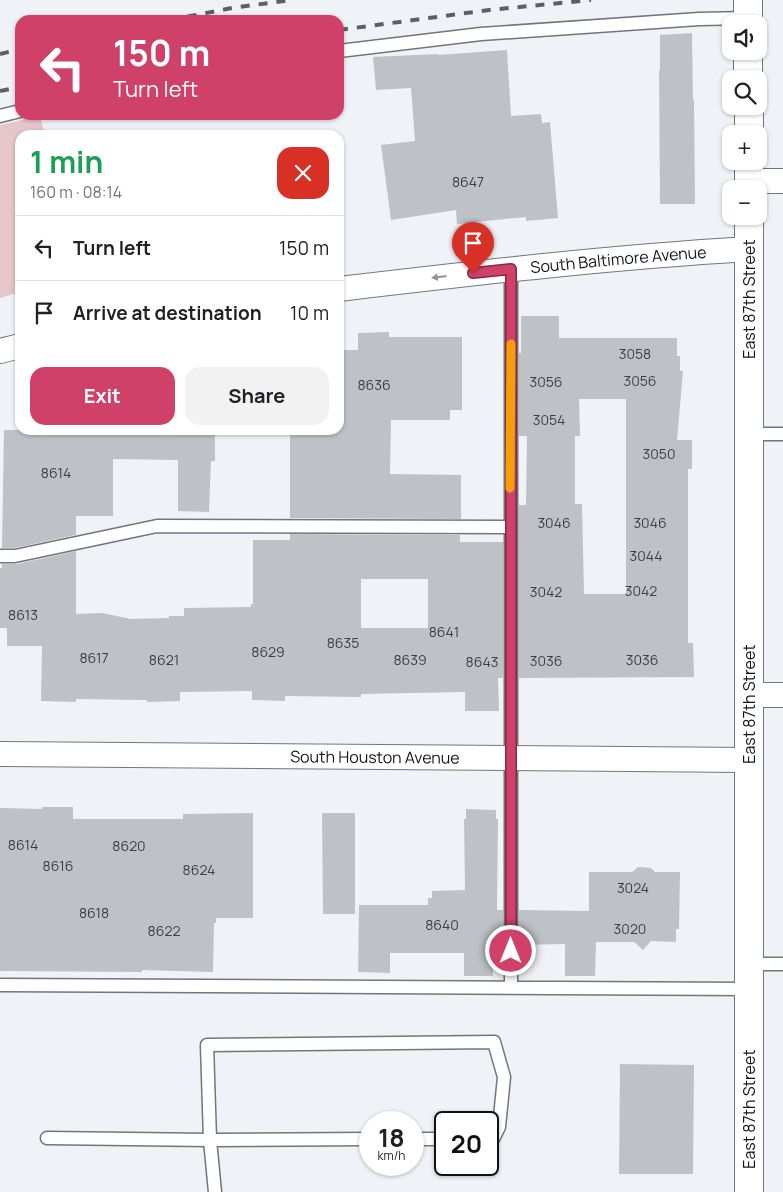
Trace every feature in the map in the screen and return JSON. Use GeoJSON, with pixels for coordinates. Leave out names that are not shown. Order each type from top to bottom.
{"type":"FeatureCollection","features":[{"type":"Feature","properties":{"kind":"main road","name":"East 87th Street"},"geometry":{"type":"LineString","coordinates":[[749,225],[749,1192]]}},
{"type":"Feature","properties":{"kind":"street"},"geometry":{"type":"LineString","coordinates":[[749,177],[783,180]]}},
{"type":"Feature","properties":{"kind":"street","name":"South Baltimore Avenue"},"geometry":{"type":"LineString","coordinates":[[344,288],[511,269],[749,248]]}},
{"type":"Feature","properties":{"kind":"street"},"geometry":{"type":"LineString","coordinates":[[0,351],[15,347]]}},
{"type":"Feature","properties":{"kind":"street"},"geometry":{"type":"LineString","coordinates":[[749,695],[783,695]]}},
{"type":"Feature","properties":{"kind":"street","name":"South Houston Avenue"},"geometry":{"type":"LineString","coordinates":[[0,754],[749,760]]}},
{"type":"Feature","properties":{"kind":"lane"},"geometry":{"type":"LineString","coordinates":[[344,50],[481,34],[748,14]]}},
{"type":"Feature","properties":{"kind":"lane"},"geometry":{"type":"LineString","coordinates":[[0,116],[15,112]]}},
{"type":"Feature","properties":{"kind":"lane"},"geometry":{"type":"LineString","coordinates":[[511,269],[511,988]]}},
{"type":"Feature","properties":{"kind":"lane"},"geometry":{"type":"LineString","coordinates":[[748,434],[783,434]]}},
{"type":"Feature","properties":{"kind":"lane"},"geometry":{"type":"LineString","coordinates":[[0,556],[15,556],[157,526],[510,527]]}},
{"type":"Feature","properties":{"kind":"lane"},"geometry":{"type":"LineString","coordinates":[[0,985],[511,988],[749,977],[783,964]]}},
{"type":"Feature","properties":{"kind":"lane"},"geometry":{"type":"LineString","coordinates":[[216,1192],[210,1140],[207,1045],[494,1042],[504,1077],[499,1126]]}},
{"type":"Feature","properties":{"kind":"lane"},"geometry":{"type":"LineString","coordinates":[[47,1138],[359,1139]]}},
{"type":"Feature","properties":{"kind":"shaded area"},"geometry":{"type":"Polygon","coordinates":[[[22,120],[41,120],[44,130],[15,130],[15,294],[0,298],[0,125],[22,120]]]}},
{"type":"Feature","properties":{"kind":"building"},"geometry":{"type":"Polygon","coordinates":[[[692,33],[695,204],[660,204],[660,35],[692,33]]]}},
{"type":"Feature","properties":{"kind":"building"},"geometry":{"type":"Polygon","coordinates":[[[507,50],[511,116],[541,114],[542,123],[550,122],[558,218],[526,221],[526,217],[457,224],[456,210],[391,220],[381,145],[415,141],[411,88],[376,90],[373,57],[507,50]]]}},
{"type":"Feature","properties":{"kind":"building"},"geometry":{"type":"Polygon","coordinates":[[[521,316],[559,316],[559,338],[677,338],[677,356],[680,356],[680,371],[683,371],[677,440],[692,440],[692,469],[688,469],[688,643],[693,643],[694,677],[519,678],[519,505],[526,505],[527,436],[519,436],[519,353],[521,353],[521,316]],[[579,399],[580,436],[575,436],[575,504],[582,504],[584,594],[626,594],[626,399],[579,399]]]}},
{"type":"Feature","properties":{"kind":"building"},"geometry":{"type":"Polygon","coordinates":[[[389,332],[389,337],[462,337],[462,410],[450,410],[450,420],[391,420],[390,474],[461,475],[461,519],[290,518],[290,435],[344,435],[344,350],[358,350],[358,333],[389,332]]]}},
{"type":"Feature","properties":{"kind":"building"},"geometry":{"type":"Polygon","coordinates":[[[4,430],[15,430],[15,435],[215,435],[215,461],[211,461],[209,512],[178,511],[178,460],[113,459],[113,516],[76,516],[76,535],[14,548],[2,548],[4,430]]]}},
{"type":"Feature","properties":{"kind":"building"},"geometry":{"type":"Polygon","coordinates":[[[290,534],[460,535],[460,542],[503,542],[503,678],[498,678],[499,711],[465,711],[465,692],[361,694],[361,697],[285,696],[285,701],[252,700],[252,691],[180,692],[180,701],[147,702],[147,700],[76,699],[76,702],[41,701],[42,646],[7,646],[7,628],[0,628],[0,568],[2,568],[2,564],[17,564],[76,551],[76,614],[102,613],[131,619],[169,618],[169,616],[184,616],[184,608],[251,607],[251,604],[253,604],[253,540],[290,540],[290,534]],[[361,579],[361,628],[428,628],[428,579],[361,579]]]}},
{"type":"Feature","properties":{"kind":"building"},"geometry":{"type":"Polygon","coordinates":[[[42,807],[73,807],[73,819],[183,819],[183,814],[253,813],[253,918],[216,918],[216,923],[214,923],[213,972],[142,970],[142,972],[0,971],[0,808],[42,809],[42,807]]]}},
{"type":"Feature","properties":{"kind":"building"},"geometry":{"type":"Polygon","coordinates":[[[466,809],[496,810],[496,819],[498,819],[497,910],[503,910],[503,945],[493,945],[493,976],[464,976],[464,953],[390,953],[390,973],[358,972],[359,905],[428,905],[428,898],[432,898],[432,891],[465,890],[464,819],[466,819],[466,809]]]}},
{"type":"Feature","properties":{"kind":"building"},"geometry":{"type":"Polygon","coordinates":[[[322,813],[355,813],[355,914],[323,914],[322,813]]]}},
{"type":"Feature","properties":{"kind":"building"},"geometry":{"type":"Polygon","coordinates":[[[638,867],[651,868],[655,872],[680,872],[679,929],[676,929],[676,942],[651,941],[643,950],[634,942],[596,942],[595,976],[565,976],[565,944],[519,945],[519,910],[589,911],[589,872],[632,872],[638,867]]]}},
{"type":"Feature","properties":{"kind":"building"},"geometry":{"type":"Polygon","coordinates":[[[620,1064],[694,1065],[693,1174],[619,1174],[620,1064]]]}},
{"type":"Feature","properties":{"kind":"railway"},"geometry":{"type":"LineString","coordinates":[[196,15],[291,0]]}},
{"type":"Feature","properties":{"kind":"railway"},"geometry":{"type":"LineString","coordinates":[[344,29],[489,10],[591,0]]}},
{"type":"Feature","properties":{"kind":"railway"},"geometry":{"type":"LineString","coordinates":[[0,54],[15,50]]}},
{"type":"Feature","properties":{"kind":"railway"},"geometry":{"type":"LineString","coordinates":[[0,91],[15,88]]}},
{"type":"Feature","properties":{"kind":"slow traffic"},"geometry":{"type":"LineString","coordinates":[[510,488],[511,344]]}},
{"type":"Feature","properties":{"kind":"route"},"geometry":{"type":"LineString","coordinates":[[473,273],[511,269],[511,951]]}}]}
